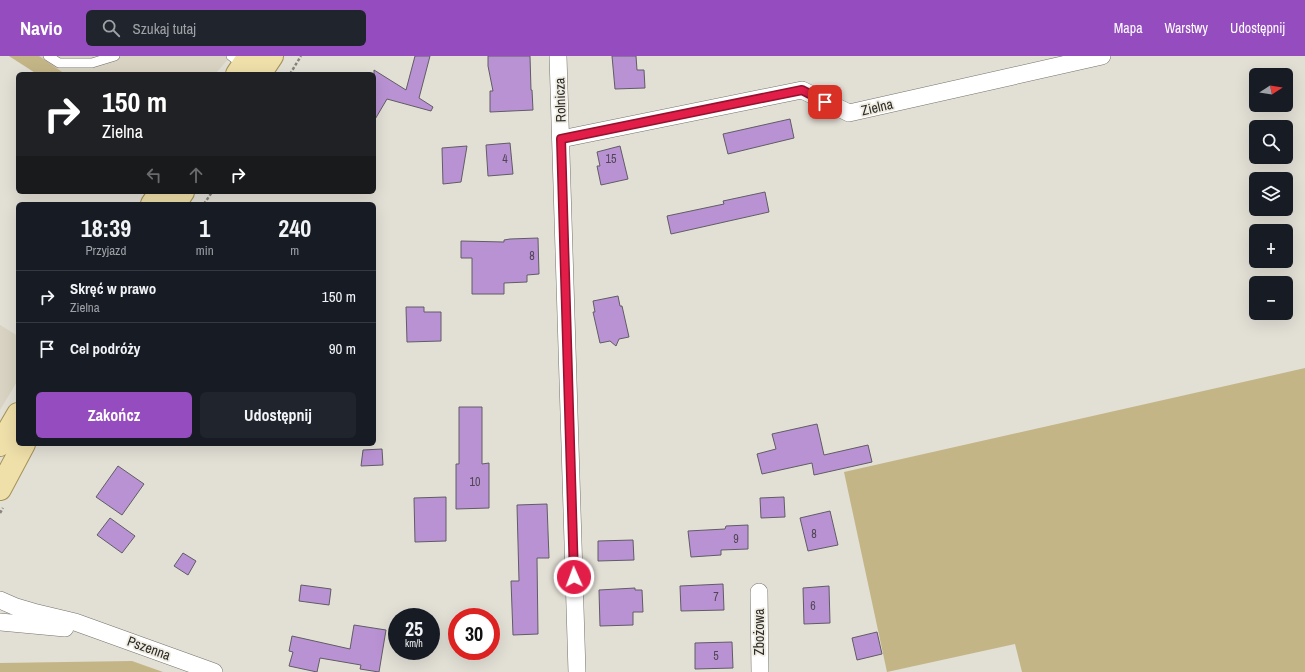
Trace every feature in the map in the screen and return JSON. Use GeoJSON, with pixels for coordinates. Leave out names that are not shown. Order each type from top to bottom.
{"type":"FeatureCollection","features":[{"type":"Feature","properties":{"kind":"main road"},"geometry":{"type":"LineString","coordinates":[[244,65],[272,56]]}},
{"type":"Feature","properties":{"kind":"main road"},"geometry":{"type":"LineString","coordinates":[[0,445],[16,417]]}},
{"type":"Feature","properties":{"kind":"main road"},"geometry":{"type":"LineString","coordinates":[[0,488],[23,446]]}},
{"type":"Feature","properties":{"kind":"street","name":"Rolnicza"},"geometry":{"type":"LineString","coordinates":[[558,56],[577,672]]}},
{"type":"Feature","properties":{"kind":"street","name":"Zielna"},"geometry":{"type":"LineString","coordinates":[[561,139],[802,90],[849,113],[1102,56]]}},
{"type":"Feature","properties":{"kind":"street","name":"Zbożowa"},"geometry":{"type":"LineString","coordinates":[[759,592],[760,672]]}},
{"type":"Feature","properties":{"kind":"street","name":"Pszenna"},"geometry":{"type":"LineString","coordinates":[[0,600],[33,612],[75,622],[107,632],[214,672]]}},
{"type":"Feature","properties":{"kind":"street","name":"Pszenna"},"geometry":{"type":"LineString","coordinates":[[0,622],[107,632]]}},
{"type":"Feature","properties":{"kind":"lane"},"geometry":{"type":"LineString","coordinates":[[48,56],[59,63],[92,63],[115,56]]}},
{"type":"Feature","properties":{"kind":"path"},"geometry":{"type":"LineString","coordinates":[[291,72],[301,56]]}},
{"type":"Feature","properties":{"kind":"shaded area"},"geometry":{"type":"Polygon","coordinates":[[[9,56],[231,56],[217,72],[34,72],[9,56]]]}},
{"type":"Feature","properties":{"kind":"shaded area"},"geometry":{"type":"Polygon","coordinates":[[[9,56],[39,56],[62,72],[34,72],[9,56]]]}},
{"type":"Feature","properties":{"kind":"shaded area"},"geometry":{"type":"Polygon","coordinates":[[[0,325],[16,335],[16,383],[0,410],[0,325]]]}},
{"type":"Feature","properties":{"kind":"shaded area"},"geometry":{"type":"Polygon","coordinates":[[[1305,368],[1305,672],[1022,672],[1015,644],[887,672],[844,472],[1305,368]]]}},
{"type":"Feature","properties":{"kind":"shaded area"},"geometry":{"type":"Polygon","coordinates":[[[132,661],[163,672],[0,672],[0,663],[132,661]]]}},
{"type":"Feature","properties":{"kind":"building"},"geometry":{"type":"Polygon","coordinates":[[[415,56],[430,56],[419,98],[433,107],[431,111],[387,99],[376,118],[376,72],[374,72],[374,70],[406,90],[415,56]]]}},
{"type":"Feature","properties":{"kind":"building"},"geometry":{"type":"Polygon","coordinates":[[[488,56],[530,56],[533,110],[490,112],[490,91],[493,91],[488,66],[488,56]]]}},
{"type":"Feature","properties":{"kind":"building"},"geometry":{"type":"Polygon","coordinates":[[[612,56],[636,56],[637,70],[644,70],[645,88],[615,89],[612,56]]]}},
{"type":"Feature","properties":{"kind":"building"},"geometry":{"type":"Polygon","coordinates":[[[790,119],[794,138],[728,154],[723,134],[790,119]]]}},
{"type":"Feature","properties":{"kind":"building"},"geometry":{"type":"Polygon","coordinates":[[[510,143],[513,174],[488,176],[486,145],[510,143]]]}},
{"type":"Feature","properties":{"kind":"building"},"geometry":{"type":"Polygon","coordinates":[[[467,146],[461,182],[443,184],[442,148],[467,146]]]}},
{"type":"Feature","properties":{"kind":"building"},"geometry":{"type":"Polygon","coordinates":[[[620,146],[628,179],[601,185],[597,166],[600,166],[597,152],[620,146]]]}},
{"type":"Feature","properties":{"kind":"building"},"geometry":{"type":"Polygon","coordinates":[[[765,192],[769,212],[671,234],[667,216],[724,204],[723,201],[765,192]]]}},
{"type":"Feature","properties":{"kind":"building"},"geometry":{"type":"Polygon","coordinates":[[[538,238],[539,274],[527,275],[527,282],[504,283],[504,294],[472,294],[472,258],[461,258],[461,241],[504,242],[504,240],[510,239],[538,238]]]}},
{"type":"Feature","properties":{"kind":"building"},"geometry":{"type":"Polygon","coordinates":[[[618,296],[620,306],[622,306],[629,337],[619,339],[616,346],[610,341],[600,343],[593,312],[595,312],[593,301],[618,296]]]}},
{"type":"Feature","properties":{"kind":"building"},"geometry":{"type":"Polygon","coordinates":[[[406,307],[424,307],[424,312],[441,312],[441,341],[407,342],[406,307]]]}},
{"type":"Feature","properties":{"kind":"building"},"geometry":{"type":"Polygon","coordinates":[[[459,407],[482,407],[482,464],[489,463],[489,508],[456,509],[456,464],[459,464],[459,407]]]}},
{"type":"Feature","properties":{"kind":"building"},"geometry":{"type":"Polygon","coordinates":[[[817,424],[824,455],[868,445],[872,462],[814,475],[812,463],[762,474],[757,454],[776,449],[772,434],[817,424]]]}},
{"type":"Feature","properties":{"kind":"building"},"geometry":{"type":"Polygon","coordinates":[[[382,449],[383,465],[361,466],[363,450],[382,449]]]}},
{"type":"Feature","properties":{"kind":"building"},"geometry":{"type":"Polygon","coordinates":[[[118,466],[144,484],[122,515],[96,497],[118,466]]]}},
{"type":"Feature","properties":{"kind":"building"},"geometry":{"type":"Polygon","coordinates":[[[446,497],[446,541],[415,542],[414,498],[446,497]]]}},
{"type":"Feature","properties":{"kind":"building"},"geometry":{"type":"Polygon","coordinates":[[[784,497],[785,517],[761,518],[760,498],[784,497]]]}},
{"type":"Feature","properties":{"kind":"building"},"geometry":{"type":"Polygon","coordinates":[[[547,504],[549,558],[537,558],[538,634],[513,635],[511,581],[519,581],[517,505],[547,504]]]}},
{"type":"Feature","properties":{"kind":"building"},"geometry":{"type":"Polygon","coordinates":[[[830,511],[838,545],[808,551],[800,518],[830,511]]]}},
{"type":"Feature","properties":{"kind":"building"},"geometry":{"type":"Polygon","coordinates":[[[110,518],[135,536],[122,553],[97,535],[110,518]]]}},
{"type":"Feature","properties":{"kind":"building"},"geometry":{"type":"Polygon","coordinates":[[[748,525],[748,549],[721,550],[721,555],[691,557],[688,531],[725,529],[726,526],[748,525]]]}},
{"type":"Feature","properties":{"kind":"building"},"geometry":{"type":"Polygon","coordinates":[[[633,540],[634,560],[598,561],[598,541],[633,540]]]}},
{"type":"Feature","properties":{"kind":"building"},"geometry":{"type":"Polygon","coordinates":[[[183,553],[196,561],[188,575],[174,566],[183,553]]]}},
{"type":"Feature","properties":{"kind":"building"},"geometry":{"type":"Polygon","coordinates":[[[723,584],[724,610],[681,611],[680,586],[723,584]]]}},
{"type":"Feature","properties":{"kind":"building"},"geometry":{"type":"Polygon","coordinates":[[[301,585],[331,589],[329,605],[299,601],[301,585]]]}},
{"type":"Feature","properties":{"kind":"building"},"geometry":{"type":"Polygon","coordinates":[[[829,586],[830,623],[804,624],[803,588],[829,586]]]}},
{"type":"Feature","properties":{"kind":"building"},"geometry":{"type":"Polygon","coordinates":[[[635,588],[635,590],[642,590],[643,612],[633,612],[633,625],[600,626],[599,590],[635,588]]]}},
{"type":"Feature","properties":{"kind":"building"},"geometry":{"type":"Polygon","coordinates":[[[354,625],[386,630],[379,672],[360,669],[361,665],[320,658],[317,672],[289,666],[293,652],[289,651],[292,636],[350,649],[354,625]]]}},
{"type":"Feature","properties":{"kind":"building"},"geometry":{"type":"Polygon","coordinates":[[[877,632],[882,654],[857,660],[852,638],[877,632]]]}},
{"type":"Feature","properties":{"kind":"building"},"geometry":{"type":"Polygon","coordinates":[[[732,642],[733,668],[695,669],[695,643],[732,642]]]}},
{"type":"Feature","properties":{"kind":"route"},"geometry":{"type":"LineString","coordinates":[[574,577],[561,139],[802,90],[825,102]]}}]}
